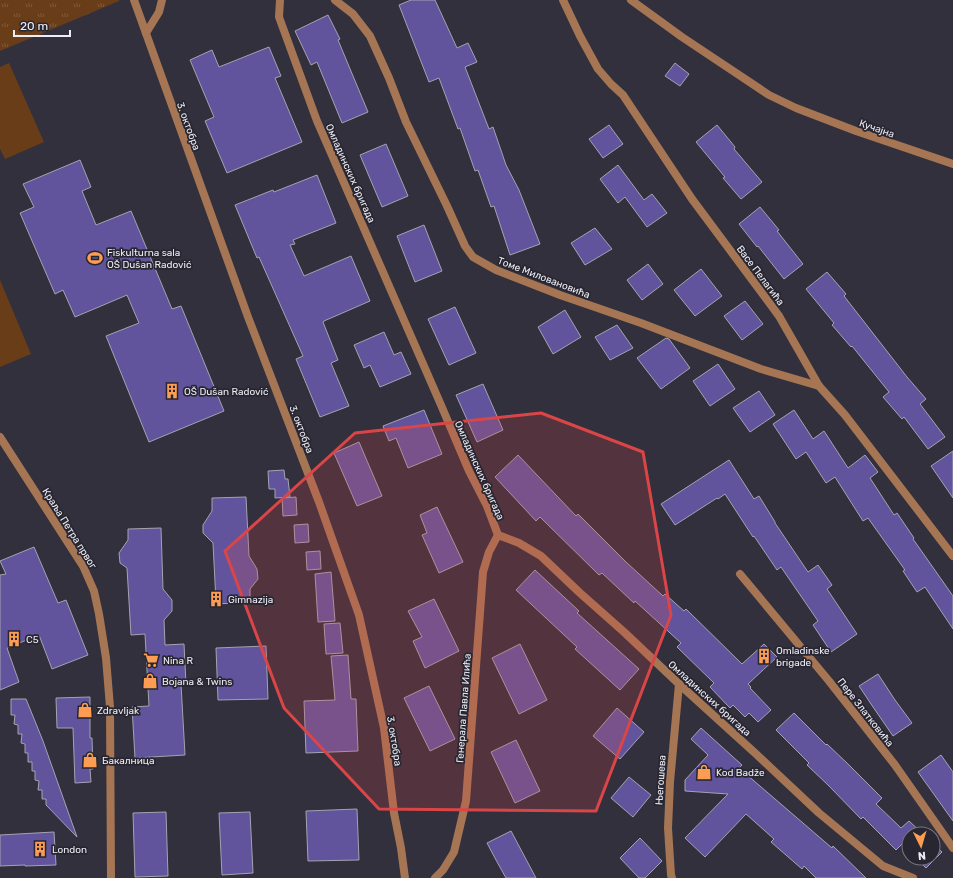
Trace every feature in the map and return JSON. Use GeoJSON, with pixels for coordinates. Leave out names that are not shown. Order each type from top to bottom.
{"type":"FeatureCollection","features":[{"type":"Feature","properties":{"kind":"street","name":"3. октобра"},"geometry":{"type":"LineString","coordinates":[[134,0],[248,317],[319,502],[359,615],[384,728],[394,813],[405,878]]}},
{"type":"Feature","properties":{"kind":"street"},"geometry":{"type":"LineString","coordinates":[[146,32],[158,12],[162,0]]}},
{"type":"Feature","properties":{"kind":"street","name":"Омладинских бригада"},"geometry":{"type":"LineString","coordinates":[[280,0],[279,16],[317,121],[469,471],[487,506],[498,535],[519,543],[541,556],[755,752],[819,813],[883,866],[913,878]]}},
{"type":"Feature","properties":{"kind":"street","name":"Томе Миловановића"},"geometry":{"type":"LineString","coordinates":[[335,0],[353,14],[370,36],[389,78],[406,122],[465,246],[473,256],[496,270],[560,295],[641,323],[761,369],[819,386]]}},
{"type":"Feature","properties":{"kind":"street","name":"Васе Пелагића"},"geometry":{"type":"LineString","coordinates":[[563,0],[598,69],[611,84],[623,94],[692,199],[779,316],[819,386],[845,415],[953,556]]}},
{"type":"Feature","properties":{"kind":"street","name":"Кучајна"},"geometry":{"type":"LineString","coordinates":[[631,0],[682,38],[769,95],[796,108],[856,131],[953,164]]}},
{"type":"Feature","properties":{"kind":"street","name":"Краља Петра првог"},"geometry":{"type":"LineString","coordinates":[[0,436],[83,566],[94,591],[106,658],[110,707],[111,878]]}},
{"type":"Feature","properties":{"kind":"street","name":"Генерала Павла Илића"},"geometry":{"type":"LineString","coordinates":[[435,878],[443,870],[454,852],[466,801],[483,572],[489,552],[498,535]]}},
{"type":"Feature","properties":{"kind":"street","name":"Пере Златковића"},"geometry":{"type":"LineString","coordinates":[[740,574],[829,680],[895,765],[953,848]]}},
{"type":"Feature","properties":{"kind":"street","name":"Његошева"},"geometry":{"type":"LineString","coordinates":[[672,878],[668,828],[670,774],[679,684]]}},
{"type":"Feature","properties":{"kind":"highlighted area"},"geometry":{"type":"Polygon","coordinates":[[[541,413],[643,452],[671,615],[596,811],[379,809],[284,708],[225,551],[355,433],[541,413]]]}},
{"type":"Feature","properties":{"kind":"green space"},"geometry":{"type":"Polygon","coordinates":[[[0,0],[119,0],[119,1],[0,51],[0,0]]]}},
{"type":"Feature","properties":{"kind":"green space"},"geometry":{"type":"Polygon","coordinates":[[[9,63],[44,142],[5,159],[0,149],[0,67],[9,63]]]}},
{"type":"Feature","properties":{"kind":"green space"},"geometry":{"type":"Polygon","coordinates":[[[0,280],[31,354],[0,367],[0,280]]]}},
{"type":"Feature","properties":{"kind":"building"},"geometry":{"type":"Polygon","coordinates":[[[411,0],[435,0],[457,48],[468,43],[477,62],[465,67],[489,129],[493,127],[506,165],[519,190],[540,244],[510,255],[494,206],[491,207],[478,170],[475,171],[460,128],[458,129],[439,78],[429,82],[399,5],[411,0]]]}},
{"type":"Feature","properties":{"kind":"building"},"geometry":{"type":"Polygon","coordinates":[[[328,15],[340,39],[338,40],[368,112],[342,123],[317,62],[311,65],[295,31],[328,15]]]}},
{"type":"Feature","properties":{"kind":"building"},"geometry":{"type":"Polygon","coordinates":[[[269,47],[281,76],[275,78],[302,142],[227,173],[205,121],[214,117],[190,60],[212,50],[219,67],[269,47]]]}},
{"type":"Feature","properties":{"kind":"building"},"geometry":{"type":"Polygon","coordinates":[[[675,63],[689,74],[680,86],[665,76],[675,63]]]}},
{"type":"Feature","properties":{"kind":"building"},"geometry":{"type":"Polygon","coordinates":[[[609,125],[623,144],[603,158],[589,139],[609,125]]]}},
{"type":"Feature","properties":{"kind":"building"},"geometry":{"type":"Polygon","coordinates":[[[717,125],[735,147],[734,149],[762,182],[741,199],[696,142],[717,125]]]}},
{"type":"Feature","properties":{"kind":"building"},"geometry":{"type":"Polygon","coordinates":[[[386,144],[408,196],[382,207],[360,155],[386,144]]]}},
{"type":"Feature","properties":{"kind":"building"},"geometry":{"type":"Polygon","coordinates":[[[80,160],[91,187],[82,191],[96,225],[131,211],[172,309],[181,306],[224,411],[149,442],[106,336],[139,323],[127,295],[75,317],[63,290],[55,294],[20,213],[34,207],[23,184],[80,160]]]}},
{"type":"Feature","properties":{"kind":"building"},"geometry":{"type":"Polygon","coordinates":[[[618,165],[644,200],[652,194],[667,213],[647,227],[625,197],[618,203],[600,179],[618,165]]]}},
{"type":"Feature","properties":{"kind":"building"},"geometry":{"type":"Polygon","coordinates":[[[317,175],[336,223],[293,240],[295,244],[290,245],[304,276],[351,256],[370,301],[323,322],[338,360],[331,363],[349,406],[320,417],[296,359],[303,356],[259,257],[257,258],[235,205],[317,175]]]}},
{"type":"Feature","properties":{"kind":"building"},"geometry":{"type":"Polygon","coordinates":[[[760,207],[779,230],[777,231],[803,264],[784,279],[739,224],[760,207]]]}},
{"type":"Feature","properties":{"kind":"building"},"geometry":{"type":"Polygon","coordinates":[[[424,225],[442,271],[415,282],[397,236],[424,225]]]}},
{"type":"Feature","properties":{"kind":"building"},"geometry":{"type":"Polygon","coordinates":[[[595,228],[612,249],[585,265],[571,243],[595,228]]]}},
{"type":"Feature","properties":{"kind":"building"},"geometry":{"type":"Polygon","coordinates":[[[648,264],[663,284],[642,300],[627,280],[648,264]]]}},
{"type":"Feature","properties":{"kind":"building"},"geometry":{"type":"Polygon","coordinates":[[[701,269],[722,296],[695,316],[674,290],[701,269]]]}},
{"type":"Feature","properties":{"kind":"building"},"geometry":{"type":"Polygon","coordinates":[[[827,272],[846,294],[844,296],[907,377],[926,399],[920,404],[945,437],[928,449],[904,417],[902,419],[883,397],[889,392],[852,346],[851,347],[832,325],[834,323],[806,289],[827,272]]]}},
{"type":"Feature","properties":{"kind":"building"},"geometry":{"type":"Polygon","coordinates":[[[745,301],[763,324],[742,340],[724,316],[745,301]]]}},
{"type":"Feature","properties":{"kind":"building"},"geometry":{"type":"Polygon","coordinates":[[[455,307],[476,353],[449,365],[428,319],[455,307]]]}},
{"type":"Feature","properties":{"kind":"building"},"geometry":{"type":"Polygon","coordinates":[[[565,310],[581,337],[553,354],[538,327],[565,310]]]}},
{"type":"Feature","properties":{"kind":"building"},"geometry":{"type":"Polygon","coordinates":[[[617,325],[633,348],[610,360],[595,337],[617,325]]]}},
{"type":"Feature","properties":{"kind":"building"},"geometry":{"type":"Polygon","coordinates":[[[384,332],[394,355],[401,352],[411,374],[380,387],[370,365],[364,368],[354,345],[384,332]]]}},
{"type":"Feature","properties":{"kind":"building"},"geometry":{"type":"Polygon","coordinates":[[[666,338],[669,339],[690,368],[661,389],[637,358],[666,338]]]}},
{"type":"Feature","properties":{"kind":"building"},"geometry":{"type":"Polygon","coordinates":[[[718,364],[735,389],[710,406],[693,381],[718,364]]]}},
{"type":"Feature","properties":{"kind":"building"},"geometry":{"type":"Polygon","coordinates":[[[483,384],[503,430],[477,442],[456,395],[483,384]]]}},
{"type":"Feature","properties":{"kind":"building"},"geometry":{"type":"Polygon","coordinates":[[[759,391],[775,415],[750,432],[733,408],[759,391]]]}},
{"type":"Feature","properties":{"kind":"building"},"geometry":{"type":"Polygon","coordinates":[[[424,410],[442,454],[408,468],[396,438],[389,441],[383,426],[424,410]]]}},
{"type":"Feature","properties":{"kind":"building"},"geometry":{"type":"Polygon","coordinates":[[[794,410],[813,439],[824,431],[848,468],[865,455],[878,472],[870,478],[894,515],[897,513],[914,538],[913,539],[953,596],[953,629],[925,587],[917,592],[903,571],[905,570],[868,518],[863,521],[835,477],[826,483],[806,452],[796,459],[773,424],[794,410]]]}},
{"type":"Feature","properties":{"kind":"building"},"geometry":{"type":"Polygon","coordinates":[[[359,442],[382,496],[357,506],[334,453],[359,442]]]}},
{"type":"Feature","properties":{"kind":"building"},"geometry":{"type":"Polygon","coordinates":[[[953,451],[953,498],[931,466],[953,451]]]}},
{"type":"Feature","properties":{"kind":"building"},"geometry":{"type":"Polygon","coordinates":[[[518,455],[576,516],[578,514],[626,562],[663,596],[665,594],[684,611],[686,609],[742,664],[764,644],[777,657],[748,684],[771,710],[758,722],[749,713],[745,717],[733,705],[730,708],[710,687],[714,683],[677,647],[681,643],[635,601],[634,603],[602,573],[599,575],[540,517],[536,521],[495,477],[518,455]]]}},
{"type":"Feature","properties":{"kind":"building"},"geometry":{"type":"Polygon","coordinates":[[[729,460],[754,499],[759,496],[808,572],[818,565],[832,585],[827,589],[857,634],[831,652],[813,625],[818,621],[781,567],[777,570],[725,494],[675,525],[661,504],[729,460]]]}},
{"type":"Feature","properties":{"kind":"building"},"geometry":{"type":"Polygon","coordinates":[[[284,470],[285,479],[288,479],[290,497],[275,498],[275,489],[269,489],[268,471],[284,470]]]}},
{"type":"Feature","properties":{"kind":"building"},"geometry":{"type":"Polygon","coordinates":[[[246,497],[249,556],[257,569],[258,579],[250,589],[250,602],[217,604],[213,543],[203,533],[203,525],[212,511],[212,498],[246,497]]]}},
{"type":"Feature","properties":{"kind":"building"},"geometry":{"type":"Polygon","coordinates":[[[296,497],[297,515],[283,516],[282,498],[296,497]]]}},
{"type":"Feature","properties":{"kind":"building"},"geometry":{"type":"Polygon","coordinates":[[[437,507],[463,562],[439,573],[422,535],[427,533],[420,515],[437,507]]]}},
{"type":"Feature","properties":{"kind":"building"},"geometry":{"type":"Polygon","coordinates":[[[308,524],[309,542],[295,543],[294,525],[308,524]]]}},
{"type":"Feature","properties":{"kind":"building"},"geometry":{"type":"Polygon","coordinates":[[[161,528],[163,589],[172,600],[172,611],[164,620],[165,645],[184,644],[186,684],[181,684],[185,755],[135,758],[132,707],[149,706],[145,634],[131,635],[127,568],[120,563],[119,553],[128,540],[128,529],[161,528]]]}},
{"type":"Feature","properties":{"kind":"building"},"geometry":{"type":"Polygon","coordinates":[[[34,547],[58,603],[66,600],[88,655],[52,669],[39,635],[7,648],[19,682],[0,690],[0,575],[6,574],[0,561],[34,547]]]}},
{"type":"Feature","properties":{"kind":"building"},"geometry":{"type":"Polygon","coordinates":[[[320,551],[321,569],[307,570],[306,552],[320,551]]]}},
{"type":"Feature","properties":{"kind":"building"},"geometry":{"type":"Polygon","coordinates":[[[535,570],[579,611],[577,613],[639,669],[620,690],[575,649],[577,647],[516,590],[535,570]]]}},
{"type":"Feature","properties":{"kind":"building"},"geometry":{"type":"Polygon","coordinates":[[[331,572],[335,621],[318,622],[315,574],[331,572]]]}},
{"type":"Feature","properties":{"kind":"building"},"geometry":{"type":"Polygon","coordinates":[[[434,599],[459,651],[425,668],[413,641],[422,637],[408,611],[434,599]]]}},
{"type":"Feature","properties":{"kind":"building"},"geometry":{"type":"Polygon","coordinates":[[[340,623],[343,653],[326,654],[324,624],[340,623]]]}},
{"type":"Feature","properties":{"kind":"building"},"geometry":{"type":"Polygon","coordinates":[[[520,644],[547,700],[519,714],[492,658],[520,644]]]}},
{"type":"Feature","properties":{"kind":"building"},"geometry":{"type":"Polygon","coordinates":[[[266,646],[268,699],[218,700],[216,648],[266,646]]]}},
{"type":"Feature","properties":{"kind":"building"},"geometry":{"type":"Polygon","coordinates":[[[348,655],[351,699],[356,699],[358,751],[306,753],[304,701],[335,700],[331,656],[348,655]]]}},
{"type":"Feature","properties":{"kind":"building"},"geometry":{"type":"Polygon","coordinates":[[[878,674],[912,723],[893,736],[859,686],[878,674]]]}},
{"type":"Feature","properties":{"kind":"building"},"geometry":{"type":"Polygon","coordinates":[[[429,686],[455,739],[430,751],[404,698],[429,686]]]}},
{"type":"Feature","properties":{"kind":"building"},"geometry":{"type":"Polygon","coordinates":[[[90,697],[90,738],[92,738],[93,769],[90,769],[91,782],[75,783],[73,728],[57,728],[56,698],[90,697]]]}},
{"type":"Feature","properties":{"kind":"building"},"geometry":{"type":"Polygon","coordinates":[[[11,699],[26,699],[43,741],[77,837],[46,805],[46,799],[42,799],[42,790],[38,790],[39,781],[35,780],[35,771],[32,771],[32,762],[28,762],[28,753],[25,753],[25,744],[21,743],[22,734],[18,734],[18,725],[14,724],[15,715],[11,715],[11,699]]]}},
{"type":"Feature","properties":{"kind":"building"},"geometry":{"type":"Polygon","coordinates":[[[617,708],[644,732],[620,759],[593,736],[617,708]]]}},
{"type":"Feature","properties":{"kind":"building"},"geometry":{"type":"Polygon","coordinates":[[[794,713],[882,798],[876,804],[901,828],[901,845],[896,850],[863,817],[861,819],[807,765],[809,763],[776,730],[794,713]]]}},
{"type":"Feature","properties":{"kind":"building"},"geometry":{"type":"Polygon","coordinates":[[[701,728],[742,765],[739,768],[832,848],[833,846],[866,878],[816,878],[804,866],[802,869],[771,842],[774,839],[746,814],[705,857],[685,838],[728,794],[685,791],[685,780],[708,755],[691,739],[701,728]]]}},
{"type":"Feature","properties":{"kind":"building"},"geometry":{"type":"Polygon","coordinates":[[[516,740],[540,791],[515,803],[491,752],[516,740]]]}},
{"type":"Feature","properties":{"kind":"building"},"geometry":{"type":"Polygon","coordinates":[[[941,755],[953,772],[953,821],[918,772],[941,755]]]}},
{"type":"Feature","properties":{"kind":"building"},"geometry":{"type":"Polygon","coordinates":[[[629,777],[651,795],[633,817],[611,798],[629,777]]]}},
{"type":"Feature","properties":{"kind":"building"},"geometry":{"type":"Polygon","coordinates":[[[357,809],[359,860],[308,861],[306,811],[357,809]]]}},
{"type":"Feature","properties":{"kind":"building"},"geometry":{"type":"Polygon","coordinates":[[[166,812],[168,876],[135,877],[133,813],[166,812]]]}},
{"type":"Feature","properties":{"kind":"building"},"geometry":{"type":"Polygon","coordinates":[[[250,812],[253,873],[222,875],[219,813],[250,812]]]}},
{"type":"Feature","properties":{"kind":"building"},"geometry":{"type":"Polygon","coordinates":[[[909,821],[914,826],[903,826],[909,821]]]}},
{"type":"Feature","properties":{"kind":"building"},"geometry":{"type":"Polygon","coordinates":[[[511,831],[536,878],[506,878],[496,860],[487,843],[511,831]]]}},
{"type":"Feature","properties":{"kind":"building"},"geometry":{"type":"Polygon","coordinates":[[[54,832],[56,865],[0,866],[0,835],[54,832]]]}},
{"type":"Feature","properties":{"kind":"building"},"geometry":{"type":"Polygon","coordinates":[[[640,838],[662,861],[645,878],[639,878],[620,858],[640,838]]]}},
{"type":"Feature","properties":{"kind":"place","name":"Fiskulturna sala OŠ Dušan Radović"},"geometry":{"type":"Point","coordinates":[95,258]}},
{"type":"Feature","properties":{"kind":"place","name":"OŠ Dušan Radović"},"geometry":{"type":"Point","coordinates":[172,391]}},
{"type":"Feature","properties":{"kind":"place","name":"Gimnazija"},"geometry":{"type":"Point","coordinates":[216,599]}},
{"type":"Feature","properties":{"kind":"place","name":"C5"},"geometry":{"type":"Point","coordinates":[14,639]}},
{"type":"Feature","properties":{"kind":"place","name":"Omladinske brigade"},"geometry":{"type":"Point","coordinates":[764,656]}},
{"type":"Feature","properties":{"kind":"place","name":"Nina R"},"geometry":{"type":"Point","coordinates":[151,660]}},
{"type":"Feature","properties":{"kind":"place","name":"Bojana & Twins"},"geometry":{"type":"Point","coordinates":[150,681]}},
{"type":"Feature","properties":{"kind":"place","name":"Zdravljak"},"geometry":{"type":"Point","coordinates":[85,710]}},
{"type":"Feature","properties":{"kind":"place","name":"Бакалница"},"geometry":{"type":"Point","coordinates":[90,760]}},
{"type":"Feature","properties":{"kind":"place","name":"Kod Badže"},"geometry":{"type":"Point","coordinates":[704,772]}},
{"type":"Feature","properties":{"kind":"place","name":"London"},"geometry":{"type":"Point","coordinates":[40,849]}}]}
